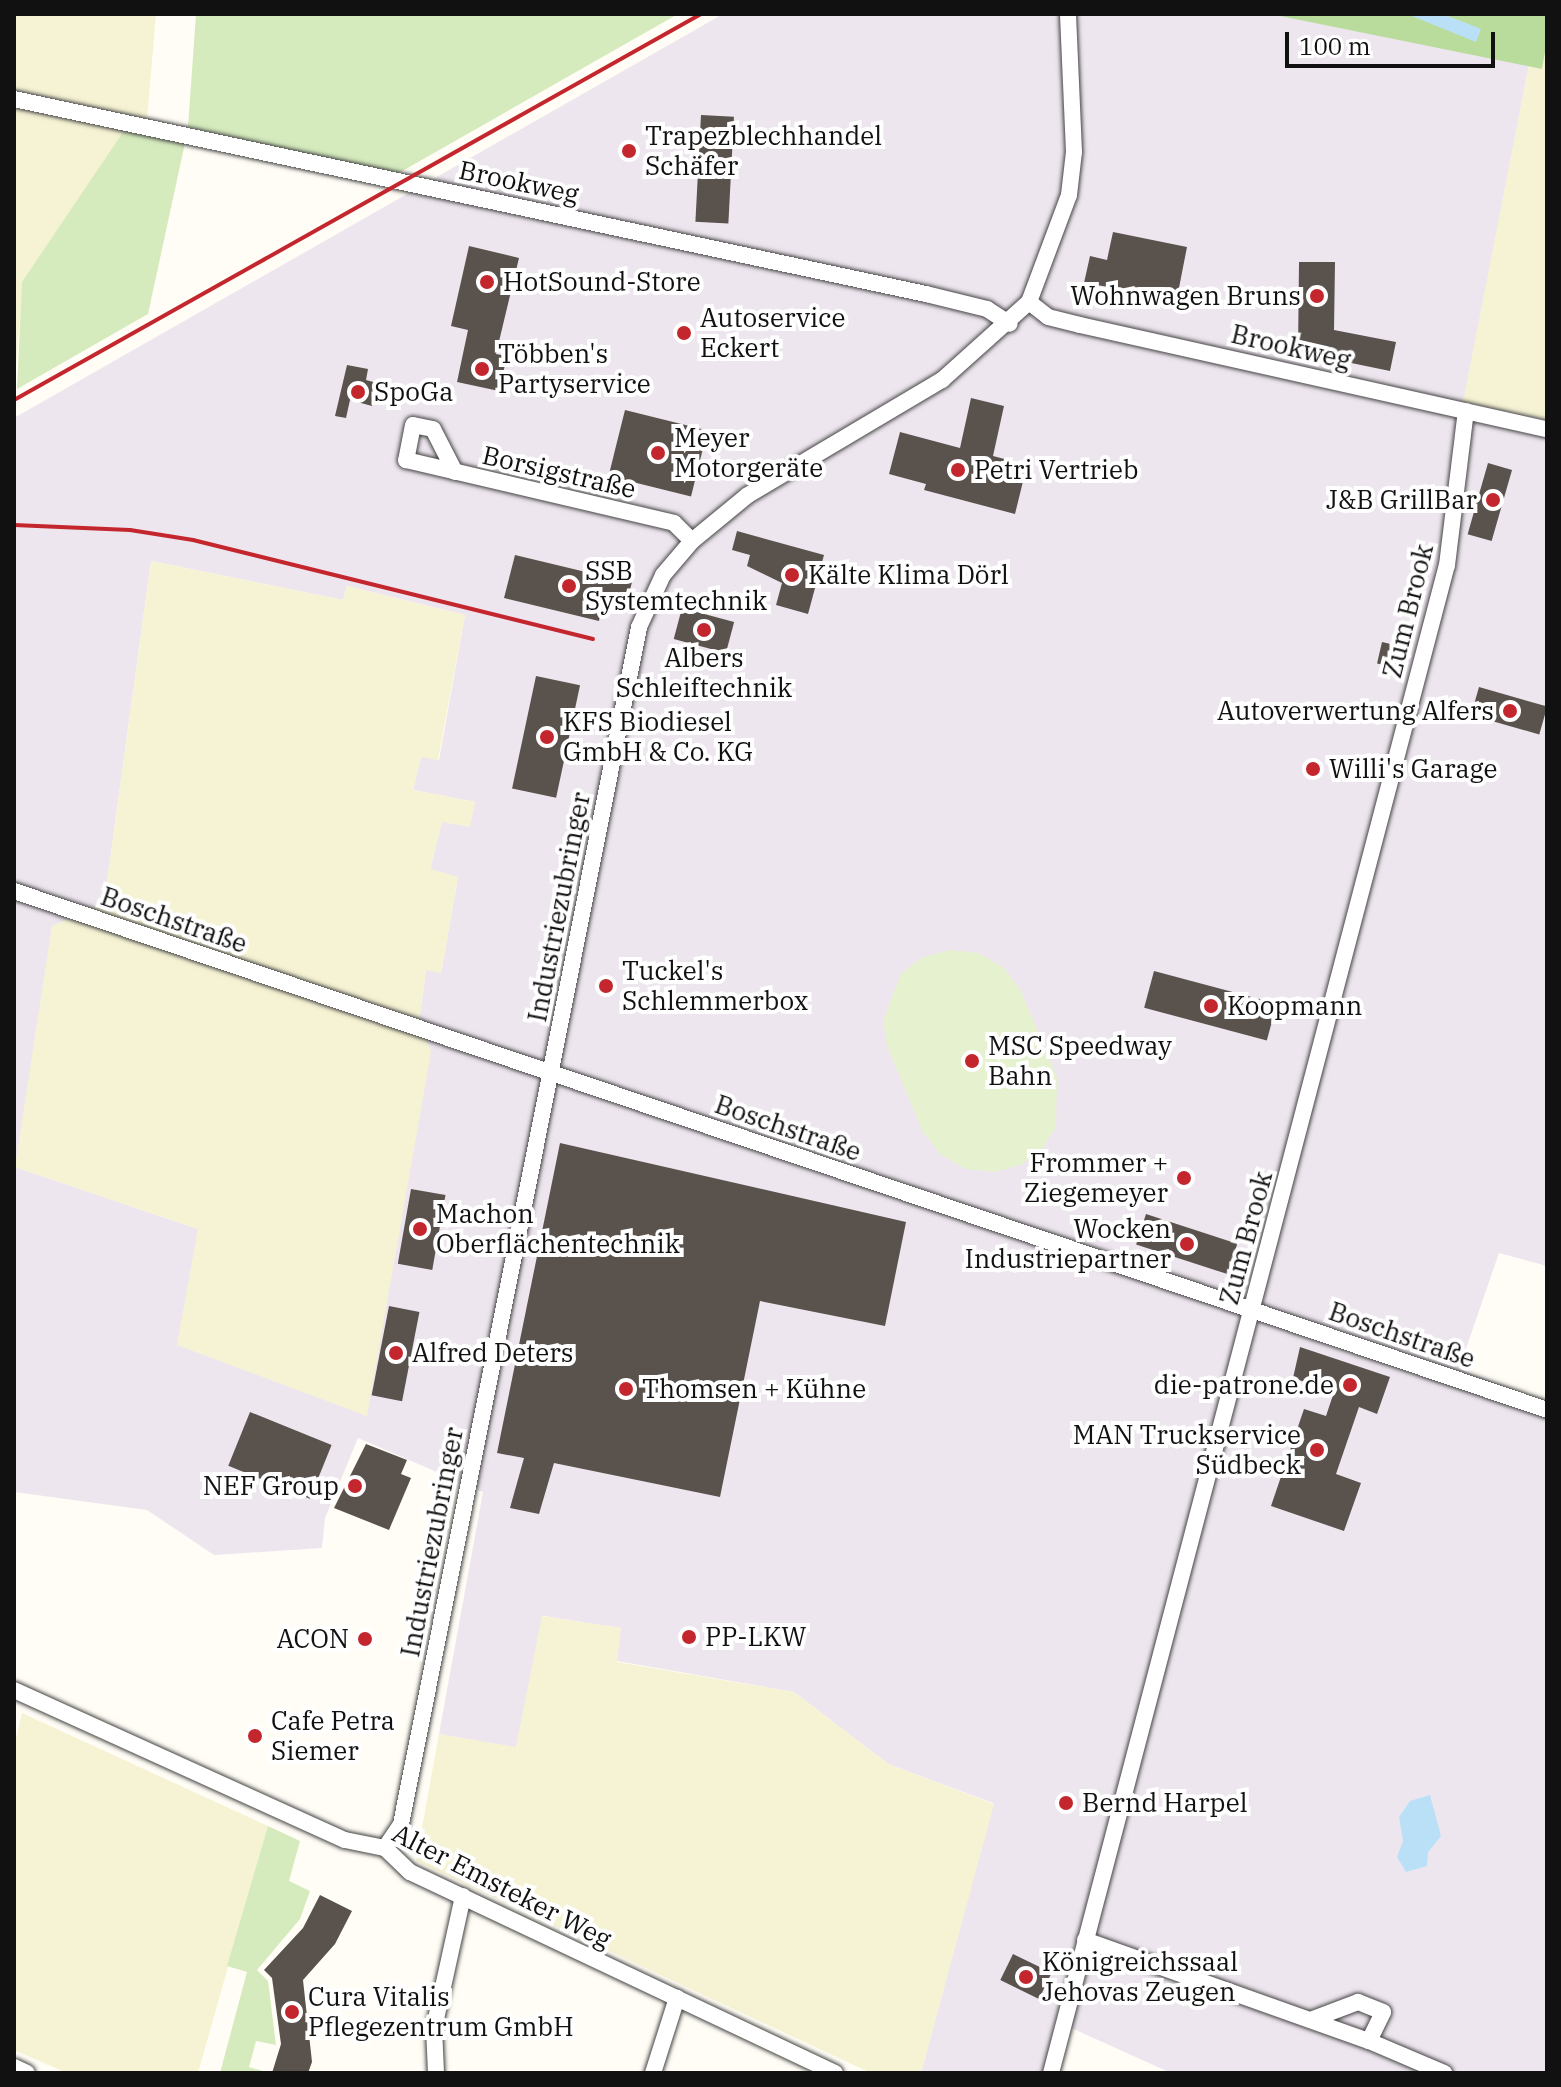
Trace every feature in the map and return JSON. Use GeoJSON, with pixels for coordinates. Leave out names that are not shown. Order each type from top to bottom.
{"type":"FeatureCollection","features":[{"type":"Feature","properties":{"kind":"street","name":"Industriezubringer"},"geometry":{"type":"LineString","coordinates":[[385,1848],[401,1824],[635,642],[663,575],[692,541],[748,495],[942,380],[1010,324],[1029,302],[1069,195],[1074,152],[1068,14]]}},
{"type":"Feature","properties":{"kind":"street","name":"Brookweg"},"geometry":{"type":"LineString","coordinates":[[14,99],[912,290],[987,309],[1010,324]]}},
{"type":"Feature","properties":{"kind":"street","name":"Brookweg"},"geometry":{"type":"LineString","coordinates":[[1029,302],[1059,319],[1547,429]]}},
{"type":"Feature","properties":{"kind":"street","name":"Zum Brook"},"geometry":{"type":"LineString","coordinates":[[1051,2073],[1447,565],[1466,411]]}},
{"type":"Feature","properties":{"kind":"street","name":"Borsigstraße"},"geometry":{"type":"LineString","coordinates":[[455,472],[674,523],[692,541]]}},
{"type":"Feature","properties":{"kind":"street","name":"Boschstraße"},"geometry":{"type":"LineString","coordinates":[[14,891],[1547,1410]]}},
{"type":"Feature","properties":{"kind":"street","name":"Alter Emsteker Weg"},"geometry":{"type":"LineString","coordinates":[[14,1690],[345,1840],[385,1848],[410,1872],[835,2073]]}},
{"type":"Feature","properties":{"kind":"street"},"geometry":{"type":"LineString","coordinates":[[436,2073],[434,2028],[463,1896]]}},
{"type":"Feature","properties":{"kind":"street"},"geometry":{"type":"LineString","coordinates":[[1085,1940],[1313,2019],[1444,2073]]}},
{"type":"Feature","properties":{"kind":"street"},"geometry":{"type":"LineString","coordinates":[[653,2073],[677,1998]]}},
{"type":"Feature","properties":{"kind":"street"},"geometry":{"type":"LineString","coordinates":[[1313,2019],[1358,2002],[1383,2012],[1369,2041]]}},
{"type":"Feature","properties":{"kind":"street"},"geometry":{"type":"LineString","coordinates":[[14,2067],[27,2073]]}},
{"type":"Feature","properties":{"kind":"shaded area"},"geometry":{"type":"Polygon","coordinates":[[[14,14],[156,14],[147,119],[14,90],[14,14]]]}},
{"type":"Feature","properties":{"kind":"shaded area"},"geometry":{"type":"Polygon","coordinates":[[[723,14],[1270,14],[1529,65],[1461,418],[1547,437],[1547,1266],[1499,1253],[1459,1369],[1547,1402],[1547,2073],[1171,2073],[1069,2027],[1058,2073],[921,2073],[993,1803],[888,1764],[794,1692],[617,1661],[620,1628],[543,1616],[516,1748],[439,1734],[483,1492],[358,1438],[325,1518],[322,1548],[214,1555],[147,1510],[14,1492],[14,418],[723,14]],[[151,561],[104,904],[15,1167],[198,1229],[419,1022],[426,969],[441,973],[458,877],[430,870],[442,821],[475,802],[413,790],[421,756],[439,760],[465,615],[347,586],[343,600],[151,561]]]}},
{"type":"Feature","properties":{"kind":"shaded area"},"geometry":{"type":"Polygon","coordinates":[[[1547,42],[1547,420],[1463,402],[1529,65],[1542,69],[1547,42]]]}},
{"type":"Feature","properties":{"kind":"shaded area"},"geometry":{"type":"Polygon","coordinates":[[[14,105],[125,129],[23,282],[14,391],[14,105]]]}},
{"type":"Feature","properties":{"kind":"shaded area"},"geometry":{"type":"Polygon","coordinates":[[[151,561],[343,600],[347,586],[465,615],[438,760],[421,757],[413,790],[475,802],[470,827],[442,822],[430,869],[458,877],[441,973],[426,970],[419,1022],[431,1052],[367,1416],[177,1345],[198,1229],[15,1167],[52,926],[104,903],[151,561]]]}},
{"type":"Feature","properties":{"kind":"shaded area"},"geometry":{"type":"Polygon","coordinates":[[[542,1616],[621,1628],[617,1662],[794,1692],[888,1764],[994,1804],[921,2073],[871,2073],[416,1861],[439,1734],[516,1747],[542,1616]]]}},
{"type":"Feature","properties":{"kind":"shaded area"},"geometry":{"type":"Polygon","coordinates":[[[22,1713],[268,1826],[198,2073],[67,2073],[14,2050],[14,1747],[22,1713]]]}},
{"type":"Feature","properties":{"kind":"green space"},"geometry":{"type":"Polygon","coordinates":[[[196,14],[678,14],[397,174],[188,127],[196,14]]]}},
{"type":"Feature","properties":{"kind":"green space"},"geometry":{"type":"Polygon","coordinates":[[[1270,14],[1407,14],[1480,29],[1442,14],[1547,14],[1547,42],[1542,69],[1270,14]]]}},
{"type":"Feature","properties":{"kind":"green space"},"geometry":{"type":"Polygon","coordinates":[[[125,129],[185,143],[148,314],[17,389],[22,282],[125,129]]]}},
{"type":"Feature","properties":{"kind":"green space","name":"MSC Speedway Bahn"},"geometry":{"type":"Polygon","coordinates":[[[949,950],[978,953],[1003,967],[1021,991],[1057,1077],[1056,1127],[1043,1148],[1023,1164],[995,1172],[966,1169],[941,1155],[923,1132],[887,1046],[883,1020],[901,974],[921,958],[949,950]]]}},
{"type":"Feature","properties":{"kind":"green space"},"geometry":{"type":"Polygon","coordinates":[[[268,1826],[300,1841],[289,1881],[310,1891],[300,1919],[257,1970],[268,1981],[276,2045],[256,2041],[249,2067],[270,2073],[220,2073],[247,1972],[227,1966],[268,1826]]]}},
{"type":"Feature","properties":{"kind":"water"},"geometry":{"type":"Polygon","coordinates":[[[1407,14],[1442,14],[1481,29],[1476,42],[1407,14]]]}},
{"type":"Feature","properties":{"kind":"water"},"geometry":{"type":"Polygon","coordinates":[[[1430,1795],[1441,1836],[1428,1852],[1427,1866],[1406,1872],[1397,1857],[1403,1841],[1399,1817],[1410,1801],[1430,1795]]]}},
{"type":"Feature","properties":{"kind":"building"},"geometry":{"type":"Polygon","coordinates":[[[701,115],[734,117],[728,224],[695,222],[701,115]]]}},
{"type":"Feature","properties":{"kind":"building"},"geometry":{"type":"Polygon","coordinates":[[[1113,232],[1187,247],[1177,298],[1084,283],[1090,256],[1107,260],[1113,232]]]}},
{"type":"Feature","properties":{"kind":"building","name":"HotSound-Store"},"geometry":{"type":"Polygon","coordinates":[[[469,246],[519,258],[496,354],[507,356],[499,391],[457,382],[468,330],[451,326],[469,246]]]}},
{"type":"Feature","properties":{"kind":"building","name":"Wohnwagen Bruns"},"geometry":{"type":"Polygon","coordinates":[[[1299,262],[1335,262],[1334,330],[1396,342],[1390,371],[1298,352],[1299,262]]]}},
{"type":"Feature","properties":{"kind":"building","name":"SpoGa"},"geometry":{"type":"Polygon","coordinates":[[[347,365],[368,369],[366,380],[377,383],[372,406],[350,400],[346,418],[335,416],[347,365]]]}},
{"type":"Feature","properties":{"kind":"building","name":"Petri Vertrieb"},"geometry":{"type":"Polygon","coordinates":[[[971,398],[1004,406],[993,456],[1027,465],[1015,514],[924,490],[926,484],[889,474],[900,432],[960,448],[971,398]]]}},
{"type":"Feature","properties":{"kind":"building","name":"Meyer Motorgeräte"},"geometry":{"type":"Polygon","coordinates":[[[625,410],[707,431],[691,497],[609,476],[625,410]]]}},
{"type":"Feature","properties":{"kind":"building","name":"J&B GrillBar"},"geometry":{"type":"Polygon","coordinates":[[[1488,463],[1512,470],[1492,541],[1468,534],[1488,463]]]}},
{"type":"Feature","properties":{"kind":"building","name":"Kälte Klima Dörl"},"geometry":{"type":"Polygon","coordinates":[[[737,531],[824,555],[808,614],[776,605],[782,583],[747,566],[750,555],[732,550],[737,531]]]}},
{"type":"Feature","properties":{"kind":"building","name":"SSB Systemtechnik"},"geometry":{"type":"Polygon","coordinates":[[[515,555],[590,573],[592,564],[634,574],[625,610],[602,605],[599,621],[504,598],[515,555]]]}},
{"type":"Feature","properties":{"kind":"building","name":"Albers Schleiftechnik"},"geometry":{"type":"Polygon","coordinates":[[[682,608],[734,622],[726,653],[674,639],[682,608]]]}},
{"type":"Feature","properties":{"kind":"building"},"geometry":{"type":"Polygon","coordinates":[[[1382,642],[1403,647],[1398,668],[1377,663],[1382,642]]]}},
{"type":"Feature","properties":{"kind":"building","name":"KFS Biodiesel GmbH & Co. KG"},"geometry":{"type":"Polygon","coordinates":[[[536,676],[580,685],[556,798],[512,788],[536,676]]]}},
{"type":"Feature","properties":{"kind":"building","name":"Autoverwertung Alfers"},"geometry":{"type":"Polygon","coordinates":[[[1479,687],[1547,706],[1539,734],[1471,715],[1479,687]]]}},
{"type":"Feature","properties":{"kind":"building","name":"Koopmann"},"geometry":{"type":"Polygon","coordinates":[[[1154,971],[1277,1004],[1267,1041],[1144,1008],[1154,971]]]}},
{"type":"Feature","properties":{"kind":"building","name":"Thomsen + Kühne"},"geometry":{"type":"Polygon","coordinates":[[[560,1143],[906,1222],[885,1326],[760,1301],[720,1497],[554,1463],[539,1514],[510,1508],[524,1458],[497,1453],[560,1143]]]}},
{"type":"Feature","properties":{"kind":"building","name":"Machon Oberflächentechnik"},"geometry":{"type":"Polygon","coordinates":[[[411,1189],[445,1195],[432,1270],[398,1264],[411,1189]]]}},
{"type":"Feature","properties":{"kind":"building","name":"Wocken Industriepartner"},"geometry":{"type":"Polygon","coordinates":[[[1146,1214],[1237,1244],[1227,1274],[1136,1244],[1146,1214]]]}},
{"type":"Feature","properties":{"kind":"building","name":"Alfred Deters"},"geometry":{"type":"Polygon","coordinates":[[[389,1306],[419,1312],[402,1401],[372,1395],[389,1306]]]}},
{"type":"Feature","properties":{"kind":"building","name":"MAN Truckservice Südbeck"},"geometry":{"type":"Polygon","coordinates":[[[1300,1347],[1390,1377],[1377,1414],[1359,1407],[1336,1474],[1361,1483],[1344,1531],[1271,1506],[1304,1409],[1326,1416],[1334,1392],[1293,1378],[1300,1347]]]}},
{"type":"Feature","properties":{"kind":"building"},"geometry":{"type":"Polygon","coordinates":[[[250,1412],[332,1445],[310,1499],[228,1466],[250,1412]]]}},
{"type":"Feature","properties":{"kind":"building","name":"NEF Group"},"geometry":{"type":"Polygon","coordinates":[[[366,1444],[407,1460],[401,1474],[411,1478],[389,1530],[334,1508],[366,1444]]]}},
{"type":"Feature","properties":{"kind":"building","name":"Cura Vitalis Pflegezentrum GmbH"},"geometry":{"type":"Polygon","coordinates":[[[320,1895],[352,1911],[335,1944],[303,1980],[312,2062],[308,2073],[272,2073],[281,2044],[272,1978],[264,1970],[303,1928],[320,1895]]]}},
{"type":"Feature","properties":{"kind":"building","name":"Königreichssaal Jehovas Zeugen"},"geometry":{"type":"Polygon","coordinates":[[[1013,1954],[1052,1973],[1039,1999],[1000,1980],[1013,1954]]]}},
{"type":"Feature","properties":{"kind":"railway"},"geometry":{"type":"LineString","coordinates":[[14,400],[701,14]]}},
{"type":"Feature","properties":{"kind":"railway"},"geometry":{"type":"LineString","coordinates":[[14,525],[130,530],[193,540],[593,639]]}},
{"type":"Feature","properties":{"kind":"place","name":"Trapezblechhandel Schäfer"},"geometry":{"type":"Point","coordinates":[629,151]}},
{"type":"Feature","properties":{"kind":"place","name":"HotSound-Store"},"geometry":{"type":"Point","coordinates":[487,282]}},
{"type":"Feature","properties":{"kind":"place","name":"Wohnwagen Bruns"},"geometry":{"type":"Point","coordinates":[1317,296]}},
{"type":"Feature","properties":{"kind":"place","name":"Autoservice Eckert"},"geometry":{"type":"Point","coordinates":[684,333]}},
{"type":"Feature","properties":{"kind":"place","name":"Többen's Partyservice"},"geometry":{"type":"Point","coordinates":[482,369]}},
{"type":"Feature","properties":{"kind":"place","name":"SpoGa"},"geometry":{"type":"Point","coordinates":[358,392]}},
{"type":"Feature","properties":{"kind":"place","name":"Meyer Motorgeräte"},"geometry":{"type":"Point","coordinates":[658,453]}},
{"type":"Feature","properties":{"kind":"place","name":"Petri Vertrieb"},"geometry":{"type":"Point","coordinates":[958,470]}},
{"type":"Feature","properties":{"kind":"place","name":"J&B GrillBar"},"geometry":{"type":"Point","coordinates":[1493,500]}},
{"type":"Feature","properties":{"kind":"place","name":"Kälte Klima Dörl"},"geometry":{"type":"Point","coordinates":[792,575]}},
{"type":"Feature","properties":{"kind":"place","name":"SSB Systemtechnik"},"geometry":{"type":"Point","coordinates":[569,586]}},
{"type":"Feature","properties":{"kind":"place","name":"Albers Schleiftechnik"},"geometry":{"type":"Point","coordinates":[704,630]}},
{"type":"Feature","properties":{"kind":"place","name":"Autoverwertung Alfers"},"geometry":{"type":"Point","coordinates":[1510,711]}},
{"type":"Feature","properties":{"kind":"place","name":"KFS Biodiesel GmbH & Co. KG"},"geometry":{"type":"Point","coordinates":[547,737]}},
{"type":"Feature","properties":{"kind":"place","name":"Willi's Garage"},"geometry":{"type":"Point","coordinates":[1313,769]}},
{"type":"Feature","properties":{"kind":"place","name":"Tuckel's Schlemmerbox"},"geometry":{"type":"Point","coordinates":[606,986]}},
{"type":"Feature","properties":{"kind":"place","name":"Koopmann"},"geometry":{"type":"Point","coordinates":[1211,1006]}},
{"type":"Feature","properties":{"kind":"place","name":"MSC Speedway Bahn"},"geometry":{"type":"Point","coordinates":[972,1061]}},
{"type":"Feature","properties":{"kind":"place","name":"Frommer + Ziegemeyer"},"geometry":{"type":"Point","coordinates":[1184,1178]}},
{"type":"Feature","properties":{"kind":"place","name":"Machon Oberflächentechnik"},"geometry":{"type":"Point","coordinates":[420,1229]}},
{"type":"Feature","properties":{"kind":"place","name":"Wocken Industriepartner"},"geometry":{"type":"Point","coordinates":[1187,1244]}},
{"type":"Feature","properties":{"kind":"place","name":"Alfred Deters"},"geometry":{"type":"Point","coordinates":[396,1353]}},
{"type":"Feature","properties":{"kind":"place","name":"die-patrone.de"},"geometry":{"type":"Point","coordinates":[1350,1385]}},
{"type":"Feature","properties":{"kind":"place","name":"Thomsen + Kühne"},"geometry":{"type":"Point","coordinates":[626,1389]}},
{"type":"Feature","properties":{"kind":"place","name":"MAN Truckservice Südbeck"},"geometry":{"type":"Point","coordinates":[1317,1450]}},
{"type":"Feature","properties":{"kind":"place","name":"NEF Group"},"geometry":{"type":"Point","coordinates":[355,1486]}},
{"type":"Feature","properties":{"kind":"place","name":"PP-LKW"},"geometry":{"type":"Point","coordinates":[689,1637]}},
{"type":"Feature","properties":{"kind":"place","name":"ACON"},"geometry":{"type":"Point","coordinates":[365,1639]}},
{"type":"Feature","properties":{"kind":"place","name":"Cafe Petra Siemer"},"geometry":{"type":"Point","coordinates":[255,1736]}},
{"type":"Feature","properties":{"kind":"place","name":"Bernd Harpel"},"geometry":{"type":"Point","coordinates":[1066,1803]}},
{"type":"Feature","properties":{"kind":"place","name":"Königreichssaal Jehovas Zeugen"},"geometry":{"type":"Point","coordinates":[1026,1977]}},
{"type":"Feature","properties":{"kind":"place","name":"Cura Vitalis Pflegezentrum GmbH"},"geometry":{"type":"Point","coordinates":[292,2012]}}]}
